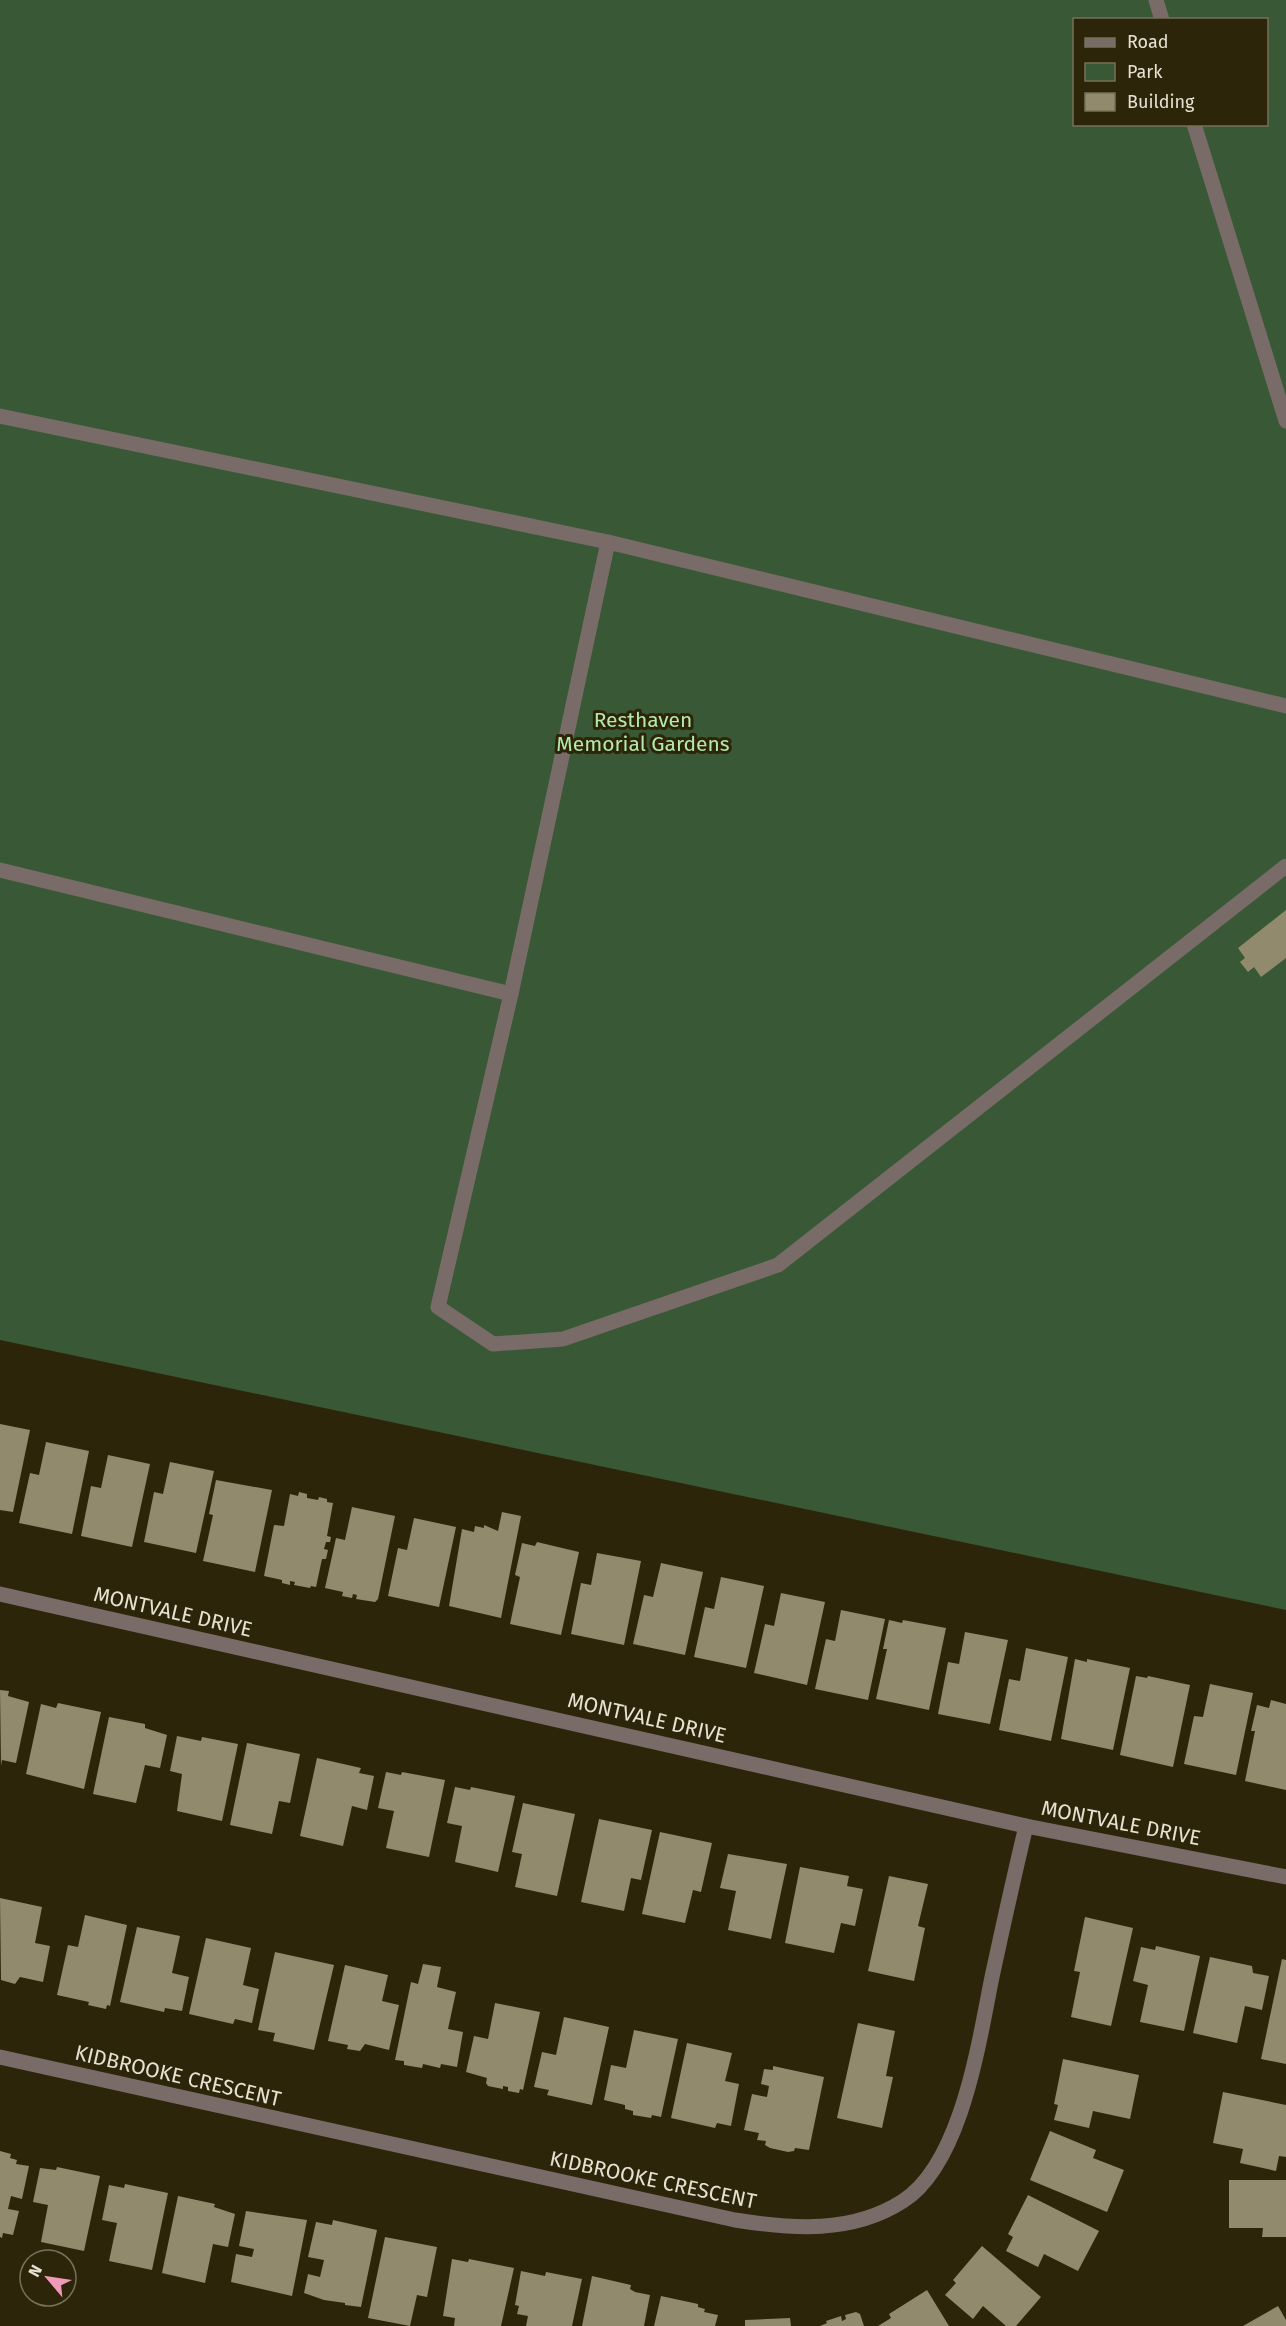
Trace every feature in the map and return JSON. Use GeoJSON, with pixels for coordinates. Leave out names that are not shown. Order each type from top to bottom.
{"type":"FeatureCollection","features":[{"type":"Feature","properties":{"kind":"street"},"geometry":{"type":"LineString","coordinates":[[1156,0],[1161,18]]}},
{"type":"Feature","properties":{"kind":"street"},"geometry":{"type":"LineString","coordinates":[[1195,126],[1286,421]]}},
{"type":"Feature","properties":{"kind":"street"},"geometry":{"type":"LineString","coordinates":[[0,416],[608,542],[1286,706]]}},
{"type":"Feature","properties":{"kind":"street"},"geometry":{"type":"LineString","coordinates":[[608,542],[511,994],[438,1307],[493,1344],[563,1339],[778,1265],[1286,866]]}},
{"type":"Feature","properties":{"kind":"street"},"geometry":{"type":"LineString","coordinates":[[0,870],[511,994]]}},
{"type":"Feature","properties":{"kind":"street","name":"MONTVALE DRIVE"},"geometry":{"type":"LineString","coordinates":[[0,1594],[1026,1826],[1286,1877]]}},
{"type":"Feature","properties":{"kind":"street","name":"KIDBROOKE CRESCENT"},"geometry":{"type":"LineString","coordinates":[[0,2057],[735,2220],[779,2227],[809,2228],[859,2221],[904,2201],[930,2175],[949,2141],[969,2083],[1026,1826]]}},
{"type":"Feature","properties":{"kind":"green space","name":"Resthaven Memorial Gardens"},"geometry":{"type":"Polygon","coordinates":[[[0,0],[1286,0],[1286,1610],[0,1340],[0,0]]]}},
{"type":"Feature","properties":{"kind":"building"},"geometry":{"type":"Polygon","coordinates":[[[1286,910],[1286,958],[1261,977],[1254,967],[1248,972],[1240,962],[1245,958],[1238,948],[1286,910]]]}},
{"type":"Feature","properties":{"kind":"building"},"geometry":{"type":"Polygon","coordinates":[[[0,1424],[30,1430],[13,1512],[0,1510],[0,1424]]]}},
{"type":"Feature","properties":{"kind":"building"},"geometry":{"type":"Polygon","coordinates":[[[46,1442],[89,1451],[72,1534],[19,1523],[30,1473],[39,1475],[46,1442]]]}},
{"type":"Feature","properties":{"kind":"building"},"geometry":{"type":"Polygon","coordinates":[[[108,1455],[150,1464],[132,1547],[81,1536],[91,1486],[101,1488],[108,1455]]]}},
{"type":"Feature","properties":{"kind":"building"},"geometry":{"type":"Polygon","coordinates":[[[170,1462],[214,1471],[196,1553],[144,1542],[154,1492],[163,1494],[170,1462]]]}},
{"type":"Feature","properties":{"kind":"building"},"geometry":{"type":"Polygon","coordinates":[[[216,1480],[272,1490],[255,1572],[203,1561],[213,1515],[209,1514],[216,1480]]]}},
{"type":"Feature","properties":{"kind":"building"},"geometry":{"type":"Polygon","coordinates":[[[299,1492],[307,1494],[307,1498],[318,1500],[319,1497],[333,1503],[327,1536],[331,1537],[324,1549],[328,1550],[326,1559],[322,1559],[316,1587],[311,1586],[310,1588],[294,1585],[295,1582],[290,1581],[290,1585],[282,1583],[282,1580],[264,1576],[274,1525],[284,1526],[290,1494],[298,1496],[299,1492]]]}},
{"type":"Feature","properties":{"kind":"building"},"geometry":{"type":"Polygon","coordinates":[[[352,1507],[395,1516],[378,1599],[375,1602],[356,1599],[357,1595],[353,1594],[352,1598],[342,1596],[343,1592],[325,1588],[336,1538],[345,1540],[352,1507]]]}},
{"type":"Feature","properties":{"kind":"building"},"geometry":{"type":"Polygon","coordinates":[[[502,1512],[521,1516],[501,1618],[449,1606],[462,1529],[474,1532],[475,1526],[484,1528],[484,1525],[498,1531],[502,1512]]]}},
{"type":"Feature","properties":{"kind":"building"},"geometry":{"type":"Polygon","coordinates":[[[414,1518],[456,1527],[439,1607],[388,1596],[398,1548],[407,1550],[414,1518]]]}},
{"type":"Feature","properties":{"kind":"building"},"geometry":{"type":"Polygon","coordinates":[[[537,1542],[579,1552],[561,1635],[510,1624],[520,1577],[515,1575],[522,1543],[535,1546],[537,1542]]]}},
{"type":"Feature","properties":{"kind":"building"},"geometry":{"type":"Polygon","coordinates":[[[597,1553],[641,1561],[624,1645],[571,1634],[581,1583],[591,1585],[597,1553]]]}},
{"type":"Feature","properties":{"kind":"building"},"geometry":{"type":"Polygon","coordinates":[[[661,1563],[703,1572],[685,1655],[633,1644],[644,1595],[653,1597],[661,1563]]]}},
{"type":"Feature","properties":{"kind":"building"},"geometry":{"type":"Polygon","coordinates":[[[721,1577],[764,1586],[746,1668],[694,1657],[705,1607],[714,1609],[721,1577]]]}},
{"type":"Feature","properties":{"kind":"building"},"geometry":{"type":"Polygon","coordinates":[[[781,1593],[825,1602],[807,1685],[754,1673],[765,1624],[774,1626],[781,1593]]]}},
{"type":"Feature","properties":{"kind":"building"},"geometry":{"type":"Polygon","coordinates":[[[841,1610],[885,1619],[868,1700],[815,1689],[826,1639],[835,1641],[841,1610]]]}},
{"type":"Feature","properties":{"kind":"building"},"geometry":{"type":"Polygon","coordinates":[[[889,1620],[902,1623],[903,1620],[946,1628],[929,1710],[876,1699],[887,1649],[883,1649],[889,1620]]]}},
{"type":"Feature","properties":{"kind":"building"},"geometry":{"type":"Polygon","coordinates":[[[965,1632],[1008,1640],[990,1724],[938,1714],[948,1662],[959,1664],[965,1632]]]}},
{"type":"Feature","properties":{"kind":"building"},"geometry":{"type":"Polygon","coordinates":[[[1026,1648],[1068,1657],[1051,1741],[999,1730],[1009,1679],[1020,1681],[1026,1648]]]}},
{"type":"Feature","properties":{"kind":"building"},"geometry":{"type":"Polygon","coordinates":[[[1075,1659],[1087,1662],[1087,1659],[1130,1668],[1113,1750],[1061,1739],[1075,1659]]]}},
{"type":"Feature","properties":{"kind":"building"},"geometry":{"type":"Polygon","coordinates":[[[1136,1676],[1147,1678],[1148,1676],[1190,1685],[1173,1767],[1120,1755],[1136,1676]]]}},
{"type":"Feature","properties":{"kind":"building"},"geometry":{"type":"Polygon","coordinates":[[[1210,1684],[1253,1693],[1236,1775],[1184,1764],[1194,1716],[1203,1717],[1210,1684]]]}},
{"type":"Feature","properties":{"kind":"building"},"geometry":{"type":"Polygon","coordinates":[[[0,1690],[9,1691],[8,1696],[29,1702],[16,1763],[2,1760],[1,1766],[0,1690]]]}},
{"type":"Feature","properties":{"kind":"building"},"geometry":{"type":"Polygon","coordinates":[[[1271,1700],[1286,1704],[1286,1790],[1245,1781],[1255,1731],[1251,1731],[1257,1705],[1269,1708],[1271,1700]]]}},
{"type":"Feature","properties":{"kind":"building"},"geometry":{"type":"Polygon","coordinates":[[[58,1703],[101,1712],[84,1789],[26,1774],[41,1704],[56,1708],[58,1703]]]}},
{"type":"Feature","properties":{"kind":"building"},"geometry":{"type":"Polygon","coordinates":[[[109,1717],[145,1724],[145,1728],[167,1735],[160,1768],[145,1765],[136,1803],[93,1794],[109,1717]]]}},
{"type":"Feature","properties":{"kind":"building"},"geometry":{"type":"Polygon","coordinates":[[[177,1736],[201,1741],[202,1737],[238,1744],[222,1821],[177,1811],[182,1774],[170,1771],[177,1736]]]}},
{"type":"Feature","properties":{"kind":"building"},"geometry":{"type":"Polygon","coordinates":[[[247,1743],[300,1754],[290,1803],[279,1801],[272,1834],[230,1825],[247,1743]]]}},
{"type":"Feature","properties":{"kind":"building"},"geometry":{"type":"Polygon","coordinates":[[[317,1758],[361,1768],[359,1773],[374,1776],[367,1810],[352,1806],[343,1846],[300,1836],[317,1758]]]}},
{"type":"Feature","properties":{"kind":"building"},"geometry":{"type":"Polygon","coordinates":[[[386,1772],[401,1775],[402,1772],[445,1780],[429,1857],[386,1848],[394,1811],[378,1808],[386,1772]]]}},
{"type":"Feature","properties":{"kind":"building"},"geometry":{"type":"Polygon","coordinates":[[[455,1787],[470,1790],[471,1787],[515,1796],[498,1872],[455,1862],[462,1826],[447,1823],[455,1787]]]}},
{"type":"Feature","properties":{"kind":"building"},"geometry":{"type":"Polygon","coordinates":[[[523,1803],[575,1814],[557,1896],[515,1887],[522,1854],[512,1852],[523,1803]]]}},
{"type":"Feature","properties":{"kind":"building"},"geometry":{"type":"Polygon","coordinates":[[[599,1819],[652,1830],[641,1880],[631,1878],[624,1911],[581,1902],[599,1819]]]}},
{"type":"Feature","properties":{"kind":"building"},"geometry":{"type":"Polygon","coordinates":[[[660,1832],[712,1843],[701,1892],[693,1890],[685,1923],[642,1914],[660,1832]]]}},
{"type":"Feature","properties":{"kind":"building"},"geometry":{"type":"Polygon","coordinates":[[[728,1854],[787,1864],[771,1939],[728,1930],[736,1891],[720,1888],[728,1854]]]}},
{"type":"Feature","properties":{"kind":"building"},"geometry":{"type":"Polygon","coordinates":[[[800,1867],[849,1876],[847,1886],[863,1889],[855,1926],[841,1923],[834,1953],[785,1943],[800,1867]]]}},
{"type":"Feature","properties":{"kind":"building"},"geometry":{"type":"Polygon","coordinates":[[[889,1876],[928,1884],[918,1926],[925,1928],[914,1981],[868,1971],[889,1876]]]}},
{"type":"Feature","properties":{"kind":"building"},"geometry":{"type":"Polygon","coordinates":[[[0,1898],[42,1907],[35,1943],[50,1946],[43,1982],[20,1977],[15,1984],[1,1980],[0,1898]]]}},
{"type":"Feature","properties":{"kind":"building"},"geometry":{"type":"Polygon","coordinates":[[[85,1915],[127,1925],[110,2006],[107,2005],[106,2009],[88,2005],[89,2002],[57,1995],[68,1945],[78,1947],[85,1915]]]}},
{"type":"Feature","properties":{"kind":"building"},"geometry":{"type":"Polygon","coordinates":[[[1085,1917],[1133,1928],[1111,2026],[1071,2017],[1080,1972],[1074,1971],[1085,1917]]]}},
{"type":"Feature","properties":{"kind":"building"},"geometry":{"type":"Polygon","coordinates":[[[137,1927],[180,1936],[172,1973],[189,1977],[182,2011],[165,2008],[164,2012],[120,2002],[137,1927]]]}},
{"type":"Feature","properties":{"kind":"building"},"geometry":{"type":"Polygon","coordinates":[[[206,1938],[251,1948],[243,1985],[259,1989],[252,2023],[235,2019],[233,2024],[189,2014],[206,1938]]]}},
{"type":"Feature","properties":{"kind":"building"},"geometry":{"type":"Polygon","coordinates":[[[1156,1946],[1200,1956],[1184,2031],[1140,2022],[1148,1985],[1133,1981],[1141,1947],[1155,1950],[1156,1946]]]}},
{"type":"Feature","properties":{"kind":"building"},"geometry":{"type":"Polygon","coordinates":[[[275,1952],[334,1965],[314,2050],[273,2041],[275,2033],[258,2030],[275,1952]]]}},
{"type":"Feature","properties":{"kind":"building"},"geometry":{"type":"Polygon","coordinates":[[[1210,1957],[1252,1966],[1253,1973],[1269,1976],[1262,2010],[1245,2006],[1237,2043],[1193,2033],[1210,1957]]]}},
{"type":"Feature","properties":{"kind":"building"},"geometry":{"type":"Polygon","coordinates":[[[1282,1959],[1286,1960],[1286,2064],[1261,2059],[1282,1959]]]}},
{"type":"Feature","properties":{"kind":"building"},"geometry":{"type":"Polygon","coordinates":[[[423,1964],[441,1967],[437,1987],[456,1992],[448,2029],[463,2032],[457,2067],[441,2064],[440,2068],[423,2064],[422,2068],[404,2065],[404,2061],[395,2060],[411,1982],[418,1984],[423,1964]]]}},
{"type":"Feature","properties":{"kind":"building"},"geometry":{"type":"Polygon","coordinates":[[[345,1965],[388,1975],[382,2001],[399,2005],[389,2050],[365,2044],[360,2051],[347,2049],[348,2045],[328,2041],[345,1965]]]}},
{"type":"Feature","properties":{"kind":"building"},"geometry":{"type":"Polygon","coordinates":[[[495,2003],[540,2012],[523,2090],[520,2089],[519,2093],[508,2091],[508,2087],[503,2086],[503,2089],[488,2086],[487,2078],[466,2072],[474,2036],[488,2039],[495,2003]]]}},
{"type":"Feature","properties":{"kind":"building"},"geometry":{"type":"Polygon","coordinates":[[[564,2017],[609,2027],[592,2105],[547,2095],[549,2090],[534,2087],[542,2052],[556,2055],[564,2017]]]}},
{"type":"Feature","properties":{"kind":"building"},"geometry":{"type":"Polygon","coordinates":[[[858,2023],[895,2031],[886,2076],[893,2077],[882,2128],[837,2118],[858,2023]]]}},
{"type":"Feature","properties":{"kind":"building"},"geometry":{"type":"Polygon","coordinates":[[[634,2030],[678,2039],[661,2117],[633,2115],[633,2111],[625,2109],[625,2105],[604,2100],[611,2065],[626,2068],[634,2030]]]}},
{"type":"Feature","properties":{"kind":"building"},"geometry":{"type":"Polygon","coordinates":[[[687,2043],[732,2053],[725,2081],[739,2084],[731,2126],[717,2123],[715,2128],[671,2118],[687,2043]]]}},
{"type":"Feature","properties":{"kind":"building"},"geometry":{"type":"Polygon","coordinates":[[[1063,2059],[1139,2075],[1130,2119],[1093,2111],[1089,2128],[1054,2120],[1058,2105],[1054,2104],[1063,2059]]]}},
{"type":"Feature","properties":{"kind":"building"},"geometry":{"type":"Polygon","coordinates":[[[773,2066],[824,2077],[809,2150],[795,2148],[794,2151],[788,2152],[770,2148],[765,2145],[766,2141],[757,2140],[759,2133],[744,2130],[752,2094],[767,2097],[769,2086],[761,2084],[764,2069],[773,2070],[773,2066]]]}},
{"type":"Feature","properties":{"kind":"building"},"geometry":{"type":"Polygon","coordinates":[[[1223,2092],[1286,2105],[1286,2157],[1279,2156],[1276,2171],[1240,2163],[1243,2149],[1213,2143],[1223,2092]]]}},
{"type":"Feature","properties":{"kind":"building"},"geometry":{"type":"Polygon","coordinates":[[[1050,2131],[1096,2150],[1093,2158],[1124,2170],[1107,2212],[1030,2180],[1050,2131]]]}},
{"type":"Feature","properties":{"kind":"building"},"geometry":{"type":"Polygon","coordinates":[[[0,2151],[11,2154],[10,2158],[17,2160],[16,2164],[29,2166],[22,2199],[11,2196],[8,2209],[19,2211],[13,2235],[3,2233],[2,2238],[0,2237],[0,2151]]]}},
{"type":"Feature","properties":{"kind":"building"},"geometry":{"type":"Polygon","coordinates":[[[57,2167],[100,2176],[84,2251],[41,2242],[48,2205],[33,2202],[40,2168],[56,2170],[57,2167]]]}},
{"type":"Feature","properties":{"kind":"building"},"geometry":{"type":"Polygon","coordinates":[[[1229,2180],[1286,2180],[1286,2237],[1262,2237],[1263,2228],[1229,2228],[1229,2180]]]}},
{"type":"Feature","properties":{"kind":"building"},"geometry":{"type":"Polygon","coordinates":[[[125,2184],[168,2193],[152,2270],[109,2261],[117,2223],[102,2220],[109,2185],[124,2188],[125,2184]]]}},
{"type":"Feature","properties":{"kind":"building"},"geometry":{"type":"Polygon","coordinates":[[[1028,2195],[1099,2231],[1078,2271],[1044,2254],[1038,2267],[1006,2251],[1013,2237],[1008,2234],[1028,2195]]]}},
{"type":"Feature","properties":{"kind":"building"},"geometry":{"type":"Polygon","coordinates":[[[178,2196],[215,2204],[214,2207],[235,2214],[228,2247],[213,2244],[205,2283],[162,2273],[178,2196]]]}},
{"type":"Feature","properties":{"kind":"building"},"geometry":{"type":"Polygon","coordinates":[[[246,2211],[307,2220],[292,2296],[231,2282],[236,2254],[252,2257],[254,2249],[239,2246],[246,2211]]]}},
{"type":"Feature","properties":{"kind":"building"},"geometry":{"type":"Polygon","coordinates":[[[333,2220],[377,2230],[361,2307],[324,2300],[304,2293],[308,2274],[320,2277],[324,2260],[308,2257],[316,2222],[332,2225],[333,2220]]]}},
{"type":"Feature","properties":{"kind":"building"},"geometry":{"type":"Polygon","coordinates":[[[385,2237],[437,2247],[427,2297],[417,2295],[410,2326],[368,2318],[385,2237]]]}},
{"type":"Feature","properties":{"kind":"building"},"geometry":{"type":"Polygon","coordinates":[[[982,2246],[1041,2297],[1016,2326],[1006,2326],[983,2306],[973,2319],[945,2295],[956,2283],[953,2280],[982,2246]]]}},
{"type":"Feature","properties":{"kind":"building"},"geometry":{"type":"Polygon","coordinates":[[[452,2259],[468,2262],[469,2259],[514,2268],[501,2326],[454,2326],[455,2318],[443,2316],[452,2259]]]}},
{"type":"Feature","properties":{"kind":"building"},"geometry":{"type":"Polygon","coordinates":[[[521,2271],[545,2276],[546,2272],[582,2279],[572,2326],[526,2326],[528,2316],[517,2314],[519,2306],[515,2305],[521,2271]]]}},
{"type":"Feature","properties":{"kind":"building"},"geometry":{"type":"Polygon","coordinates":[[[592,2276],[631,2285],[630,2289],[635,2292],[650,2295],[644,2326],[582,2326],[592,2276]]]}},
{"type":"Feature","properties":{"kind":"building"},"geometry":{"type":"Polygon","coordinates":[[[927,2290],[949,2326],[878,2326],[891,2318],[889,2314],[927,2290]]]}},
{"type":"Feature","properties":{"kind":"building"},"geometry":{"type":"Polygon","coordinates":[[[661,2296],[698,2304],[698,2307],[705,2309],[704,2312],[718,2315],[715,2326],[654,2326],[661,2296]]]}},
{"type":"Feature","properties":{"kind":"building"},"geometry":{"type":"Polygon","coordinates":[[[1278,2306],[1286,2320],[1286,2326],[1243,2326],[1278,2306]]]}},
{"type":"Feature","properties":{"kind":"building"},"geometry":{"type":"Polygon","coordinates":[[[856,2312],[860,2314],[864,2326],[820,2326],[827,2323],[826,2321],[841,2316],[842,2321],[846,2319],[845,2315],[856,2312]]]}},
{"type":"Feature","properties":{"kind":"building"},"geometry":{"type":"Polygon","coordinates":[[[790,2318],[791,2326],[745,2326],[745,2320],[790,2318]]]}}]}
